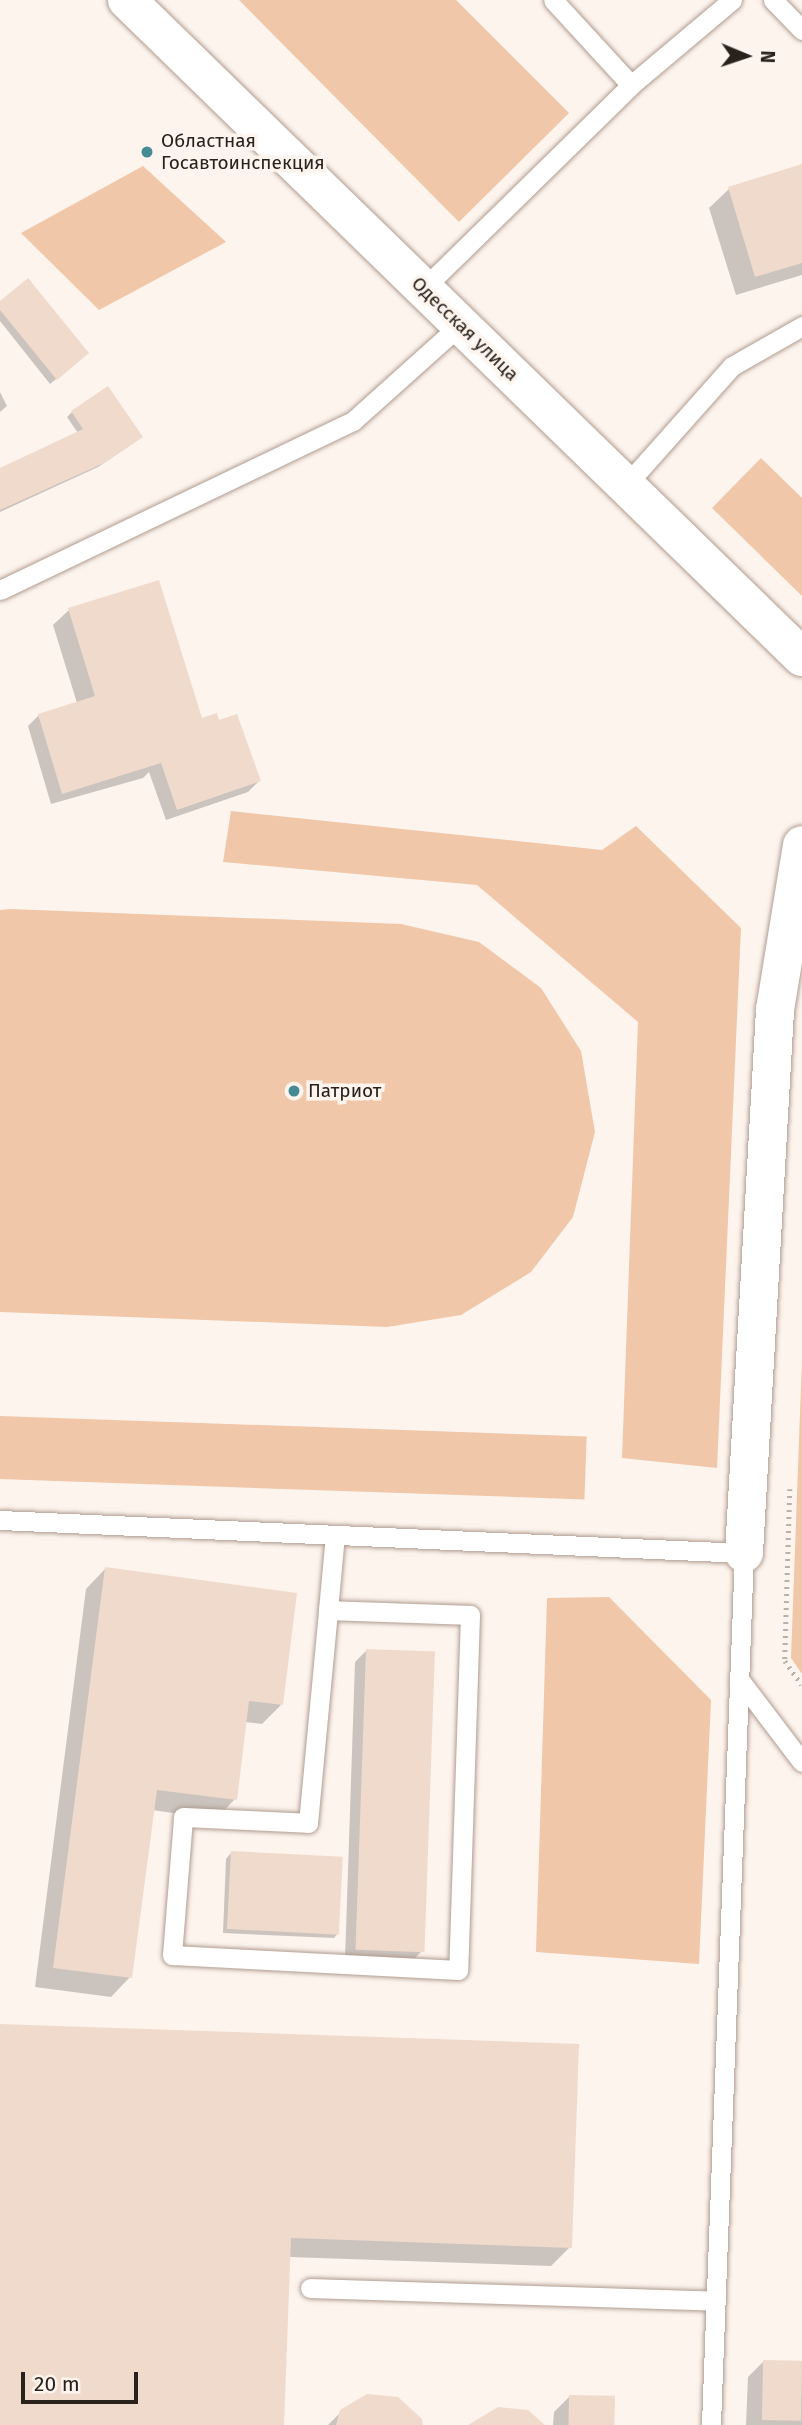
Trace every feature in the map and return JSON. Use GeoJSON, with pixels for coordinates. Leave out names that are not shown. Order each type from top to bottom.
{"type":"FeatureCollection","features":[{"type":"Feature","properties":{"kind":"street","name":"Одесская улица"},"geometry":{"type":"LineString","coordinates":[[127,0],[802,657]]}},
{"type":"Feature","properties":{"kind":"street"},"geometry":{"type":"LineString","coordinates":[[744,1553],[775,1010],[802,845]]}},
{"type":"Feature","properties":{"kind":"lane"},"geometry":{"type":"LineString","coordinates":[[553,0],[631,85]]}},
{"type":"Feature","properties":{"kind":"lane"},"geometry":{"type":"LineString","coordinates":[[424,289],[631,85],[732,0]]}},
{"type":"Feature","properties":{"kind":"lane"},"geometry":{"type":"LineString","coordinates":[[773,0],[802,30]]}},
{"type":"Feature","properties":{"kind":"lane"},"geometry":{"type":"LineString","coordinates":[[0,590],[353,421],[460,325]]}},
{"type":"Feature","properties":{"kind":"lane"},"geometry":{"type":"LineString","coordinates":[[626,485],[733,366],[802,326]]}},
{"type":"Feature","properties":{"kind":"lane"},"geometry":{"type":"LineString","coordinates":[[0,1520],[744,1553],[711,2425]]}},
{"type":"Feature","properties":{"kind":"lane"},"geometry":{"type":"LineString","coordinates":[[328,1610],[470,1615],[458,1969],[172,1955],[183,1817],[308,1823],[335,1535]]}},
{"type":"Feature","properties":{"kind":"lane"},"geometry":{"type":"LineString","coordinates":[[739,1679],[802,1762]]}},
{"type":"Feature","properties":{"kind":"lane"},"geometry":{"type":"LineString","coordinates":[[310,2288],[716,2301]]}},
{"type":"Feature","properties":{"kind":"shaded area"},"geometry":{"type":"Polygon","coordinates":[[[239,0],[456,0],[569,113],[459,222],[239,0]]]}},
{"type":"Feature","properties":{"kind":"shaded area"},"geometry":{"type":"Polygon","coordinates":[[[143,166],[226,242],[99,310],[21,233],[143,166]]]}},
{"type":"Feature","properties":{"kind":"shaded area"},"geometry":{"type":"Polygon","coordinates":[[[761,458],[802,498],[802,596],[712,508],[761,458]]]}},
{"type":"Feature","properties":{"kind":"shaded area"},"geometry":{"type":"Polygon","coordinates":[[[231,811],[602,850],[636,826],[741,928],[717,1468],[622,1458],[638,1022],[477,885],[223,862],[231,811]]]}},
{"type":"Feature","properties":{"kind":"shaded area","name":"Патриот"},"geometry":{"type":"Polygon","coordinates":[[[0,910],[401,924],[479,942],[541,988],[581,1051],[595,1132],[573,1217],[531,1272],[461,1315],[387,1327],[0,1312],[0,910]]]}},
{"type":"Feature","properties":{"kind":"shaded area"},"geometry":{"type":"Polygon","coordinates":[[[802,1359],[802,1674],[791,1658],[802,1359]]]}},
{"type":"Feature","properties":{"kind":"shaded area"},"geometry":{"type":"Polygon","coordinates":[[[0,1416],[587,1436],[584,1499],[0,1479],[0,1416]]]}},
{"type":"Feature","properties":{"kind":"shaded area"},"geometry":{"type":"Polygon","coordinates":[[[609,1597],[711,1700],[699,1964],[536,1952],[547,1598],[609,1597]]]}},
{"type":"Feature","properties":{"kind":"building"},"geometry":{"type":"Polygon","coordinates":[[[802,164],[802,263],[755,277],[728,187],[802,164]]]}},
{"type":"Feature","properties":{"kind":"building"},"geometry":{"type":"Polygon","coordinates":[[[28,278],[89,353],[57,380],[0,310],[0,301],[28,278]]]}},
{"type":"Feature","properties":{"kind":"building"},"geometry":{"type":"Polygon","coordinates":[[[108,386],[143,437],[106,462],[0,510],[0,468],[83,429],[71,411],[108,386]]]}},
{"type":"Feature","properties":{"kind":"building"},"geometry":{"type":"Polygon","coordinates":[[[159,580],[202,718],[217,713],[219,720],[237,714],[261,781],[177,810],[161,763],[62,794],[38,714],[95,696],[68,608],[159,580]]]}},
{"type":"Feature","properties":{"kind":"building"},"geometry":{"type":"Polygon","coordinates":[[[105,1567],[297,1593],[283,1705],[249,1701],[237,1800],[157,1790],[132,1978],[53,1968],[105,1567]]]}},
{"type":"Feature","properties":{"kind":"building"},"geometry":{"type":"Polygon","coordinates":[[[366,1649],[435,1651],[424,1952],[355,1950],[366,1649]]]}},
{"type":"Feature","properties":{"kind":"building"},"geometry":{"type":"Polygon","coordinates":[[[231,1851],[343,1857],[339,1935],[227,1929],[231,1851]]]}},
{"type":"Feature","properties":{"kind":"building"},"geometry":{"type":"Polygon","coordinates":[[[0,2024],[579,2044],[572,2248],[291,2238],[284,2425],[0,2425],[0,2024]]]}},
{"type":"Feature","properties":{"kind":"building"},"geometry":{"type":"Polygon","coordinates":[[[763,2360],[802,2361],[801,2421],[762,2420],[763,2360]]]}},
{"type":"Feature","properties":{"kind":"building"},"geometry":{"type":"Polygon","coordinates":[[[367,2394],[398,2397],[422,2419],[423,2425],[336,2425],[340,2410],[367,2394]]]}},
{"type":"Feature","properties":{"kind":"building"},"geometry":{"type":"Polygon","coordinates":[[[569,2395],[615,2396],[614,2425],[568,2425],[569,2395]]]}},
{"type":"Feature","properties":{"kind":"building"},"geometry":{"type":"Polygon","coordinates":[[[498,2407],[528,2410],[545,2425],[468,2425],[498,2407]]]}},
{"type":"Feature","properties":{"kind":"place","name":"Областная Госавтоинспекция"},"geometry":{"type":"Point","coordinates":[147,152]}},
{"type":"Feature","properties":{"kind":"place","name":"Патриот"},"geometry":{"type":"Point","coordinates":[294,1091]}}]}
